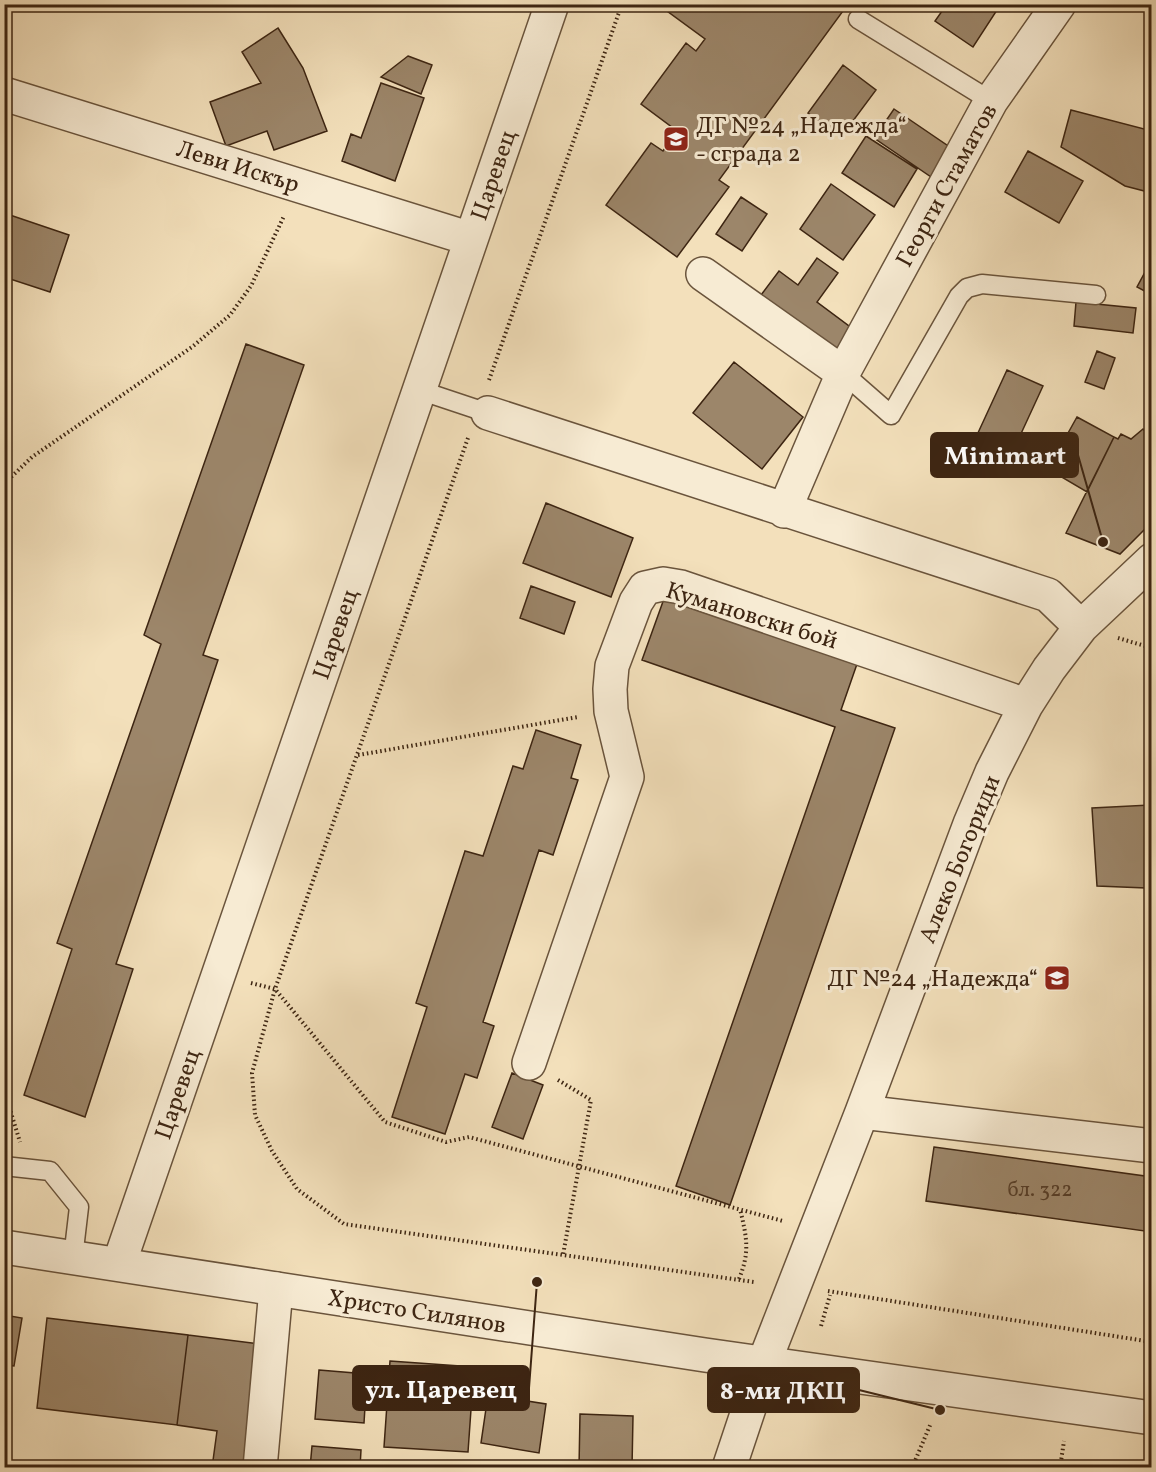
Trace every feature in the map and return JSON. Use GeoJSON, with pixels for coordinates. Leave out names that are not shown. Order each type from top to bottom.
{"type":"FeatureCollection","features":[{"type":"Feature","properties":{"kind":"street","name":"Царевец"},"geometry":{"type":"LineString","coordinates":[[119,1264],[552,4]]}},
{"type":"Feature","properties":{"kind":"street","name":"Георги Стаматов"},"geometry":{"type":"LineString","coordinates":[[784,511],[843,373],[991,101],[1059,4]]}},
{"type":"Feature","properties":{"kind":"street","name":"Леви Искър"},"geometry":{"type":"LineString","coordinates":[[4,94],[471,239]]}},
{"type":"Feature","properties":{"kind":"street"},"geometry":{"type":"LineString","coordinates":[[703,274],[843,373]]}},
{"type":"Feature","properties":{"kind":"street"},"geometry":{"type":"LineString","coordinates":[[483,411],[784,511],[1048,595],[1081,627]]}},
{"type":"Feature","properties":{"kind":"street","name":"Алеко Богориди"},"geometry":{"type":"LineString","coordinates":[[729,1467],[764,1363],[862,1112],[970,824],[1026,705],[1048,669],[1081,627],[1152,560]]}},
{"type":"Feature","properties":{"kind":"street","name":"Кумановски бой"},"geometry":{"type":"LineString","coordinates":[[530,1063],[627,777],[611,711],[612,666],[636,602],[645,588],[663,584],[1026,705]]}},
{"type":"Feature","properties":{"kind":"street"},"geometry":{"type":"LineString","coordinates":[[862,1112],[1152,1146]]}},
{"type":"Feature","properties":{"kind":"street","name":"Христо Силянов"},"geometry":{"type":"LineString","coordinates":[[4,1247],[764,1363],[1152,1418]]}},
{"type":"Feature","properties":{"kind":"street"},"geometry":{"type":"LineString","coordinates":[[260,1467],[276,1289]]}},
{"type":"Feature","properties":{"kind":"lane"},"geometry":{"type":"LineString","coordinates":[[858,19],[991,101]]}},
{"type":"Feature","properties":{"kind":"lane"},"geometry":{"type":"LineString","coordinates":[[843,373],[891,415],[959,296],[967,288],[982,284],[1096,295]]}},
{"type":"Feature","properties":{"kind":"lane"},"geometry":{"type":"LineString","coordinates":[[419,390],[483,411]]}},
{"type":"Feature","properties":{"kind":"lane"},"geometry":{"type":"LineString","coordinates":[[4,1166],[50,1171],[79,1207],[74,1258]]}},
{"type":"Feature","properties":{"kind":"path"},"geometry":{"type":"LineString","coordinates":[[622,4],[483,411],[357,755],[275,989],[252,1073],[255,1115],[272,1151],[297,1190],[344,1224],[754,1282]]}},
{"type":"Feature","properties":{"kind":"path"},"geometry":{"type":"LineString","coordinates":[[4,489],[8,480],[32,457],[192,347],[230,315],[251,286],[298,185]]}},
{"type":"Feature","properties":{"kind":"path"},"geometry":{"type":"LineString","coordinates":[[4,474],[8,480]]}},
{"type":"Feature","properties":{"kind":"path"},"geometry":{"type":"LineString","coordinates":[[357,755],[611,711]]}},
{"type":"Feature","properties":{"kind":"path"},"geometry":{"type":"LineString","coordinates":[[218,974],[275,989],[385,1122],[446,1142],[469,1137],[816,1230]]}},
{"type":"Feature","properties":{"kind":"path"},"geometry":{"type":"LineString","coordinates":[[530,1063],[591,1100],[562,1255]]}},
{"type":"Feature","properties":{"kind":"path"},"geometry":{"type":"LineString","coordinates":[[4,1090],[28,1168]]}},
{"type":"Feature","properties":{"kind":"path"},"geometry":{"type":"LineString","coordinates":[[739,1280],[747,1258],[746,1237],[740,1209]]}},
{"type":"Feature","properties":{"kind":"path"},"geometry":{"type":"LineString","coordinates":[[819,1290],[1152,1342]]}},
{"type":"Feature","properties":{"kind":"path"},"geometry":{"type":"LineString","coordinates":[[821,1326],[831,1292]]}},
{"type":"Feature","properties":{"kind":"path"},"geometry":{"type":"LineString","coordinates":[[912,1467],[931,1423]]}},
{"type":"Feature","properties":{"kind":"path"},"geometry":{"type":"LineString","coordinates":[[1060,1467],[1064,1441]]}},
{"type":"Feature","properties":{"kind":"building"},"geometry":{"type":"Polygon","coordinates":[[[672,4],[833,4],[843,11],[719,180],[729,187],[677,257],[606,205],[651,143],[663,151],[677,131],[641,104],[686,43],[696,51],[705,39],[667,11],[672,4]]]}},
{"type":"Feature","properties":{"kind":"building"},"geometry":{"type":"Polygon","coordinates":[[[947,4],[995,4],[999,7],[973,47],[935,21],[947,4]]]}},
{"type":"Feature","properties":{"kind":"building"},"geometry":{"type":"Polygon","coordinates":[[[278,28],[303,68],[327,131],[274,150],[267,131],[226,146],[210,102],[261,83],[242,52],[278,28]]]}},
{"type":"Feature","properties":{"kind":"building"},"geometry":{"type":"Polygon","coordinates":[[[408,56],[432,65],[421,94],[381,77],[408,56]]]}},
{"type":"Feature","properties":{"kind":"building"},"geometry":{"type":"Polygon","coordinates":[[[843,65],[876,90],[841,137],[808,113],[843,65]]]}},
{"type":"Feature","properties":{"kind":"building"},"geometry":{"type":"Polygon","coordinates":[[[381,83],[424,98],[395,181],[342,161],[351,134],[361,138],[381,83]]]}},
{"type":"Feature","properties":{"kind":"building"},"geometry":{"type":"Polygon","coordinates":[[[894,109],[957,152],[937,181],[874,138],[894,109]]]}},
{"type":"Feature","properties":{"kind":"building"},"geometry":{"type":"Polygon","coordinates":[[[1071,110],[1152,131],[1152,193],[1125,186],[1061,147],[1071,110]]]}},
{"type":"Feature","properties":{"kind":"building"},"geometry":{"type":"Polygon","coordinates":[[[866,136],[917,169],[894,207],[842,173],[866,136]]]}},
{"type":"Feature","properties":{"kind":"building"},"geometry":{"type":"Polygon","coordinates":[[[1028,151],[1083,181],[1059,223],[1005,192],[1028,151]]]}},
{"type":"Feature","properties":{"kind":"building"},"geometry":{"type":"Polygon","coordinates":[[[831,184],[875,215],[843,260],[800,229],[831,184]]]}},
{"type":"Feature","properties":{"kind":"building"},"geometry":{"type":"Polygon","coordinates":[[[741,197],[767,214],[742,251],[716,234],[741,197]]]}},
{"type":"Feature","properties":{"kind":"building"},"geometry":{"type":"Polygon","coordinates":[[[4,213],[69,235],[50,292],[4,277],[4,213]]]}},
{"type":"Feature","properties":{"kind":"building"},"geometry":{"type":"Polygon","coordinates":[[[817,258],[838,273],[817,302],[853,329],[834,355],[758,299],[779,271],[798,285],[817,258]]]}},
{"type":"Feature","properties":{"kind":"building"},"geometry":{"type":"Polygon","coordinates":[[[1152,259],[1152,295],[1137,287],[1152,259]]]}},
{"type":"Feature","properties":{"kind":"building"},"geometry":{"type":"Polygon","coordinates":[[[1076,302],[1136,308],[1133,333],[1074,326],[1076,302]]]}},
{"type":"Feature","properties":{"kind":"building"},"geometry":{"type":"Polygon","coordinates":[[[246,344],[304,365],[203,655],[218,660],[116,964],[133,969],[85,1117],[24,1095],[72,949],[57,943],[161,644],[144,635],[246,344]]]}},
{"type":"Feature","properties":{"kind":"building"},"geometry":{"type":"Polygon","coordinates":[[[1097,351],[1115,358],[1104,389],[1085,382],[1097,351]]]}},
{"type":"Feature","properties":{"kind":"building"},"geometry":{"type":"Polygon","coordinates":[[[734,362],[803,417],[762,469],[693,413],[734,362]]]}},
{"type":"Feature","properties":{"kind":"building"},"geometry":{"type":"Polygon","coordinates":[[[1007,370],[1043,386],[1007,464],[971,448],[1007,370]]]}},
{"type":"Feature","properties":{"kind":"building"},"geometry":{"type":"Polygon","coordinates":[[[1077,417],[1114,437],[1087,492],[1048,469],[1077,417]]]}},
{"type":"Feature","properties":{"kind":"building"},"geometry":{"type":"Polygon","coordinates":[[[1143,429],[1149,435],[1152,433],[1152,522],[1120,554],[1066,533],[1114,437],[1118,439],[1121,434],[1131,439],[1143,429]]]}},
{"type":"Feature","properties":{"kind":"building"},"geometry":{"type":"Polygon","coordinates":[[[546,503],[633,538],[611,597],[523,563],[546,503]]]}},
{"type":"Feature","properties":{"kind":"building"},"geometry":{"type":"Polygon","coordinates":[[[531,586],[575,602],[564,634],[520,618],[531,586]]]}},
{"type":"Feature","properties":{"kind":"building"},"geometry":{"type":"Polygon","coordinates":[[[665,596],[857,664],[841,710],[895,728],[730,1205],[676,1186],[835,727],[642,660],[665,596]]]}},
{"type":"Feature","properties":{"kind":"building"},"geometry":{"type":"Polygon","coordinates":[[[536,730],[581,745],[571,778],[578,780],[553,855],[539,850],[483,1022],[494,1026],[477,1078],[465,1074],[445,1134],[392,1117],[427,1007],[416,1003],[465,851],[483,856],[513,766],[523,769],[536,730]]]}},
{"type":"Feature","properties":{"kind":"building"},"geometry":{"type":"Polygon","coordinates":[[[1150,805],[1152,973],[1146,973],[1146,888],[1097,886],[1092,808],[1150,805]]]}},
{"type":"Feature","properties":{"kind":"building"},"geometry":{"type":"Polygon","coordinates":[[[512,1073],[543,1085],[523,1139],[492,1127],[512,1073]]]}},
{"type":"Feature","properties":{"kind":"building"},"geometry":{"type":"Polygon","coordinates":[[[934,1147],[1152,1177],[1152,1232],[926,1201],[934,1147]]]}},
{"type":"Feature","properties":{"kind":"building"},"geometry":{"type":"Polygon","coordinates":[[[4,1315],[22,1318],[14,1366],[4,1365],[4,1315]]]}},
{"type":"Feature","properties":{"kind":"building"},"geometry":{"type":"Polygon","coordinates":[[[47,1318],[188,1335],[177,1425],[37,1408],[47,1318]]]}},
{"type":"Feature","properties":{"kind":"building"},"geometry":{"type":"Polygon","coordinates":[[[188,1335],[261,1344],[244,1468],[212,1468],[217,1431],[177,1425],[188,1335]]]}},
{"type":"Feature","properties":{"kind":"building"},"geometry":{"type":"Polygon","coordinates":[[[390,1361],[474,1367],[468,1452],[384,1447],[390,1361]]]}},
{"type":"Feature","properties":{"kind":"building"},"geometry":{"type":"Polygon","coordinates":[[[319,1370],[367,1374],[364,1423],[315,1419],[319,1370]]]}},
{"type":"Feature","properties":{"kind":"building"},"geometry":{"type":"Polygon","coordinates":[[[488,1395],[546,1404],[539,1453],[481,1443],[488,1395]]]}},
{"type":"Feature","properties":{"kind":"building"},"geometry":{"type":"Polygon","coordinates":[[[580,1414],[633,1416],[632,1468],[579,1468],[580,1414]]]}},
{"type":"Feature","properties":{"kind":"building"},"geometry":{"type":"Polygon","coordinates":[[[312,1446],[361,1450],[360,1468],[310,1468],[312,1446]]]}},
{"type":"Feature","properties":{"kind":"place","name":"ДГ №24 „Надежда“ - сграда 2"},"geometry":{"type":"Point","coordinates":[676,139]}},
{"type":"Feature","properties":{"kind":"place","name":"Minimart"},"geometry":{"type":"Point","coordinates":[1103,542]}},
{"type":"Feature","properties":{"kind":"place","name":"ДГ №24 „Надежда“"},"geometry":{"type":"Point","coordinates":[1057,978]}},
{"type":"Feature","properties":{"kind":"place","name":"ул. Царевец"},"geometry":{"type":"Point","coordinates":[537,1282]}},
{"type":"Feature","properties":{"kind":"place","name":"8-ми ДКЦ"},"geometry":{"type":"Point","coordinates":[940,1410]}}]}
